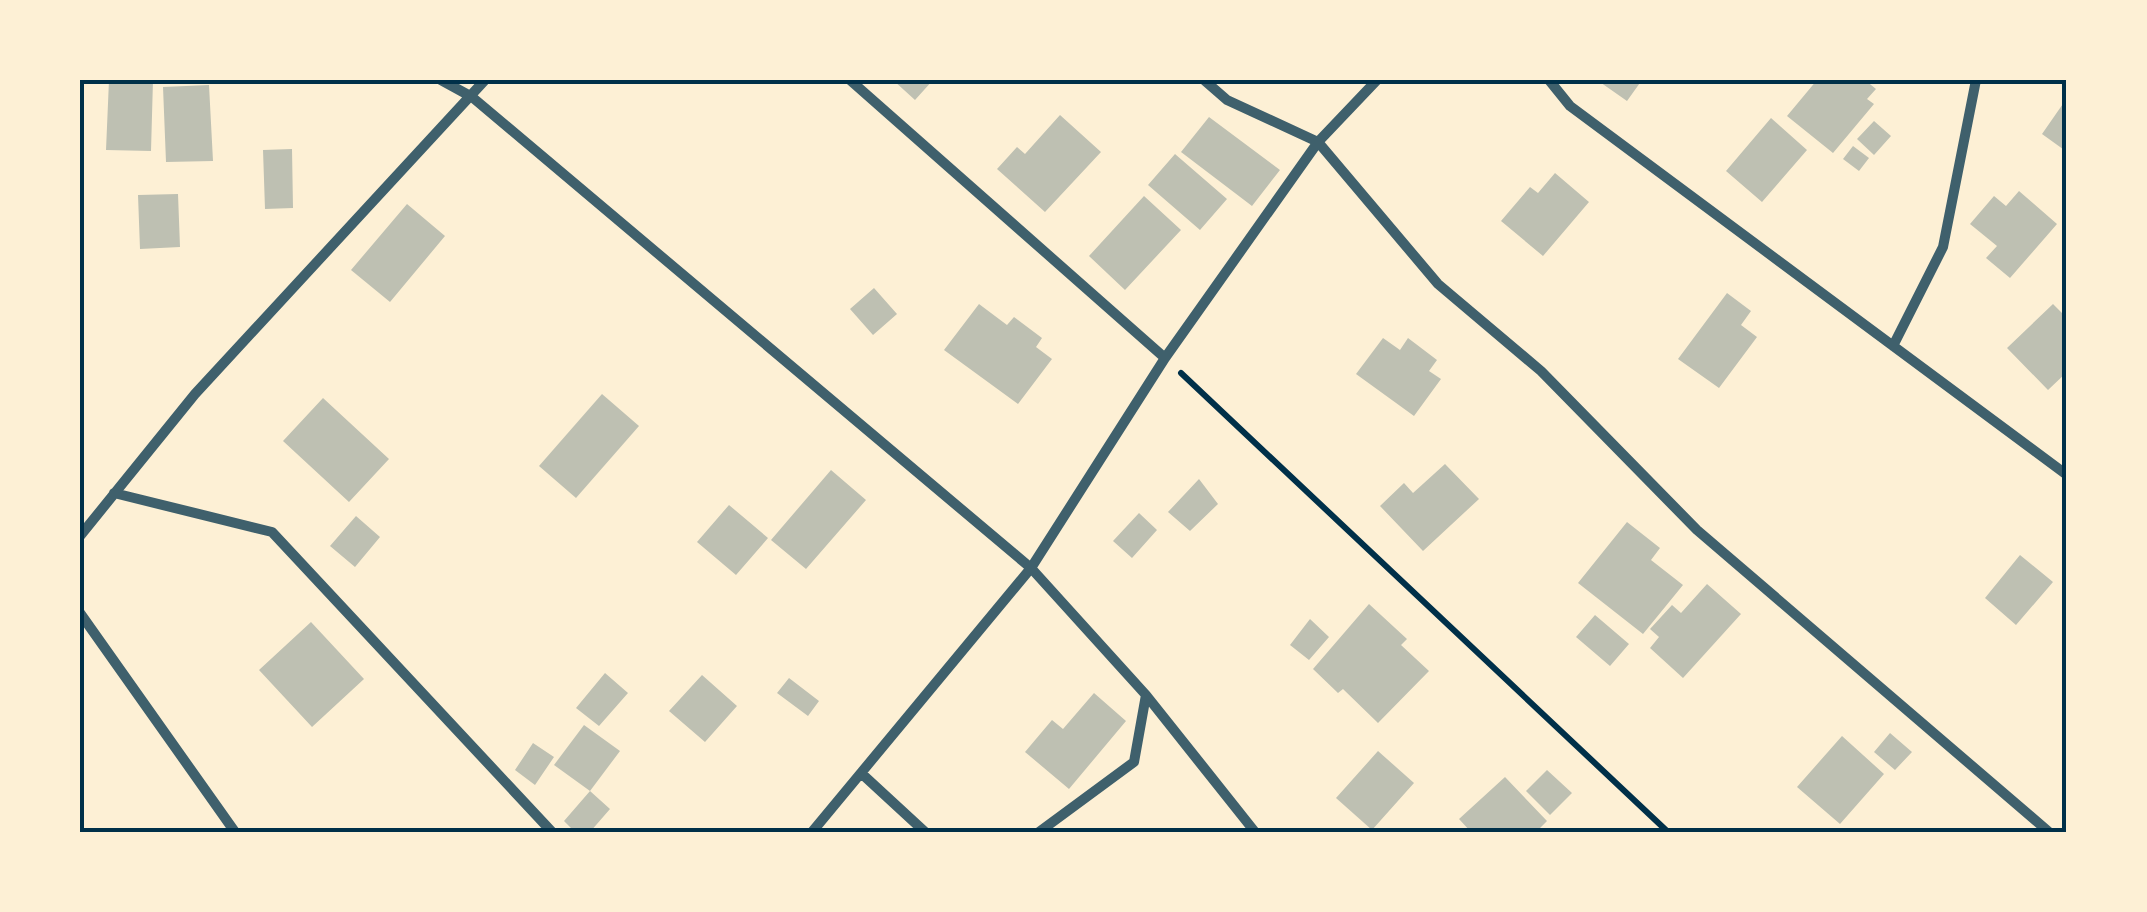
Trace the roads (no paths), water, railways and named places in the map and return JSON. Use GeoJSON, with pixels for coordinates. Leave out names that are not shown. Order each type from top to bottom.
{"type":"FeatureCollection","features":[{"type":"Feature","properties":{"kind":"street"},"geometry":{"type":"LineString","coordinates":[[441,80],[472,97],[1031,568],[1146,695],[1255,832]]}},
{"type":"Feature","properties":{"kind":"street"},"geometry":{"type":"LineString","coordinates":[[80,536],[195,394],[485,80]]}},
{"type":"Feature","properties":{"kind":"street"},"geometry":{"type":"LineString","coordinates":[[850,80],[1165,358]]}},
{"type":"Feature","properties":{"kind":"street"},"geometry":{"type":"LineString","coordinates":[[1204,80],[1227,100],[1318,142],[1438,284],[1541,371],[1696,530],[2050,832]]}},
{"type":"Feature","properties":{"kind":"street"},"geometry":{"type":"LineString","coordinates":[[812,832],[1031,568],[1165,358],[1318,142],[1377,80]]}},
{"type":"Feature","properties":{"kind":"street"},"geometry":{"type":"LineString","coordinates":[[1549,80],[1570,106],[2067,475]]}},
{"type":"Feature","properties":{"kind":"street"},"geometry":{"type":"LineString","coordinates":[[1893,346],[1943,247],[1976,80]]}},
{"type":"Feature","properties":{"kind":"street"},"geometry":{"type":"LineString","coordinates":[[114,493],[272,532],[552,832]]}},
{"type":"Feature","properties":{"kind":"street"},"geometry":{"type":"LineString","coordinates":[[80,613],[235,832]]}},
{"type":"Feature","properties":{"kind":"street"},"geometry":{"type":"LineString","coordinates":[[1039,832],[1134,762],[1146,695]]}},
{"type":"Feature","properties":{"kind":"street"},"geometry":{"type":"LineString","coordinates":[[861,773],[925,832]]}}]}
